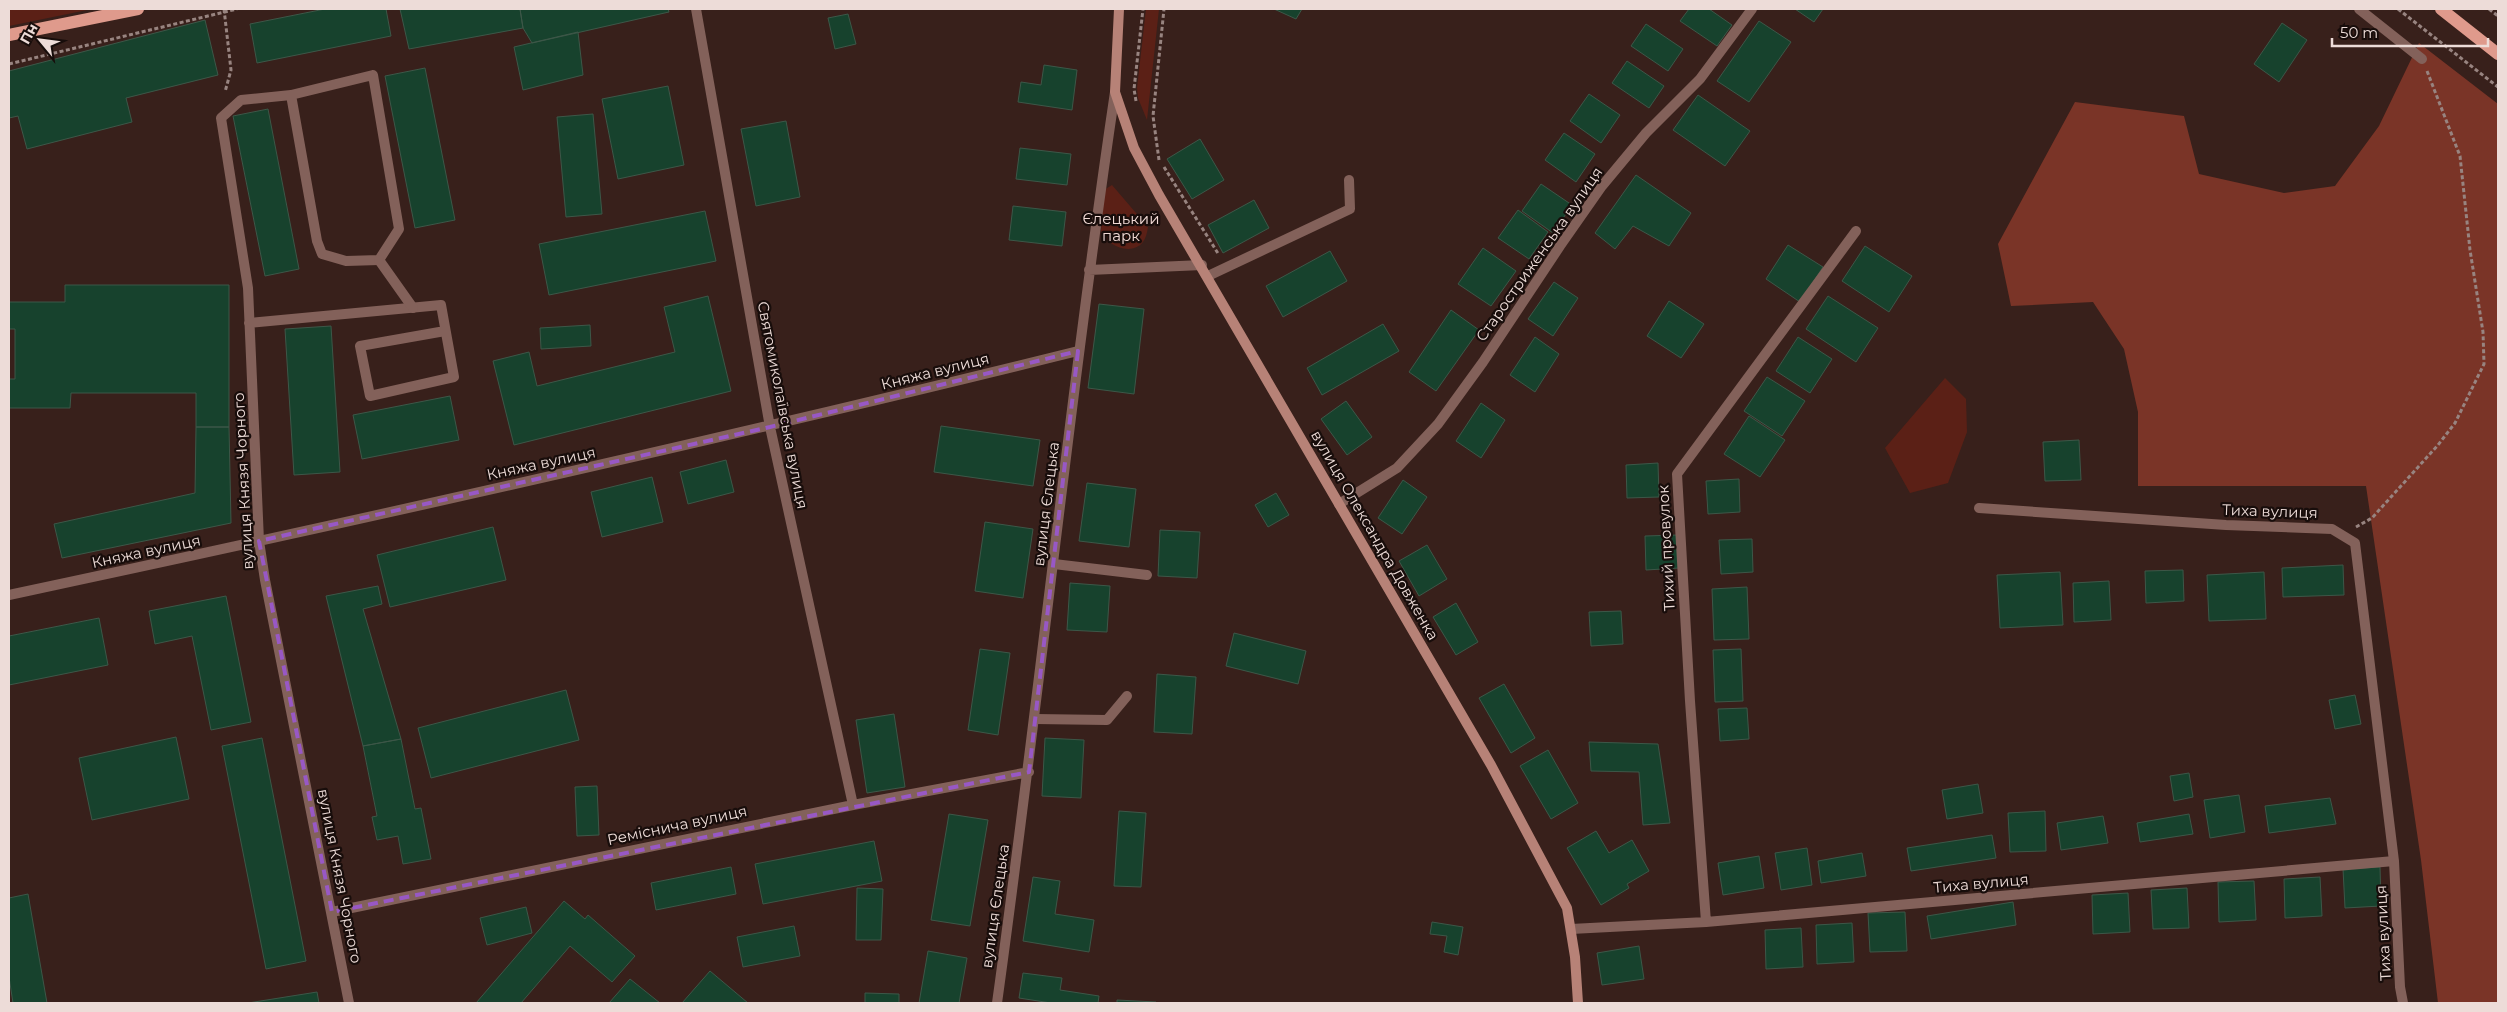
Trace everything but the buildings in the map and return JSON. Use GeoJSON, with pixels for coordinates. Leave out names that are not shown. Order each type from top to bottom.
{"type":"FeatureCollection","features":[{"type":"Feature","properties":{"kind":"main road"},"geometry":{"type":"LineString","coordinates":[[9,35],[138,9]]}},
{"type":"Feature","properties":{"kind":"main road","name":"вулиця Єлецька"},"geometry":{"type":"LineString","coordinates":[[1115,92],[1119,9]]}},
{"type":"Feature","properties":{"kind":"main road"},"geometry":{"type":"LineString","coordinates":[[2441,9],[2498,54]]}},
{"type":"Feature","properties":{"kind":"main road","name":"вулиця Олександра Довженка"},"geometry":{"type":"LineString","coordinates":[[1115,92],[1134,148],[1492,765],[1567,908],[1571,929],[1578,1003]]}},
{"type":"Feature","properties":{"kind":"street","name":"Святомиколаївська вулиця"},"geometry":{"type":"LineString","coordinates":[[696,9],[770,427],[853,805]]}},
{"type":"Feature","properties":{"kind":"street","name":"Старостриженська вулиця"},"geometry":{"type":"LineString","coordinates":[[1339,504],[1397,468],[1438,424],[1483,362],[1602,186],[1646,133],[1700,80],[1752,9]]}},
{"type":"Feature","properties":{"kind":"street"},"geometry":{"type":"LineString","coordinates":[[2358,9],[2422,59]]}},
{"type":"Feature","properties":{"kind":"street","name":"вулиця Князя Чорного"},"geometry":{"type":"LineString","coordinates":[[349,1003],[265,580],[260,541],[248,288],[221,118],[241,100],[291,95],[373,75],[398,229],[379,260]]}},
{"type":"Feature","properties":{"kind":"street","name":"вулиця Єлецька"},"geometry":{"type":"LineString","coordinates":[[997,1003],[1029,772],[1078,352],[1115,92]]}},
{"type":"Feature","properties":{"kind":"street"},"geometry":{"type":"LineString","coordinates":[[291,95],[317,240],[322,254],[346,261],[379,260],[413,308]]}},
{"type":"Feature","properties":{"kind":"street"},"geometry":{"type":"LineString","coordinates":[[1208,276],[1350,209],[1349,180]]}},
{"type":"Feature","properties":{"kind":"street","name":"Тихий провулок"},"geometry":{"type":"LineString","coordinates":[[1706,922],[1690,701],[1677,474],[1856,231]]}},
{"type":"Feature","properties":{"kind":"street"},"geometry":{"type":"LineString","coordinates":[[1089,270],[1202,265]]}},
{"type":"Feature","properties":{"kind":"street"},"geometry":{"type":"LineString","coordinates":[[249,323],[441,305],[454,377],[370,396],[360,346],[445,331]]}},
{"type":"Feature","properties":{"kind":"street","name":"Княжа вулиця"},"geometry":{"type":"LineString","coordinates":[[9,596],[770,427],[1078,352]]}},
{"type":"Feature","properties":{"kind":"street","name":"Тиха вулиця"},"geometry":{"type":"LineString","coordinates":[[1980,508],[2226,526],[2332,528],[2355,543],[2394,861],[2400,986],[2403,1003]]}},
{"type":"Feature","properties":{"kind":"street"},"geometry":{"type":"LineString","coordinates":[[1054,564],[1147,575]]}},
{"type":"Feature","properties":{"kind":"street"},"geometry":{"type":"LineString","coordinates":[[1035,719],[1107,720],[1127,696]]}},
{"type":"Feature","properties":{"kind":"street","name":"Реміснича вулиця"},"geometry":{"type":"LineString","coordinates":[[332,912],[853,805],[1029,772]]}},
{"type":"Feature","properties":{"kind":"street","name":"Тиха вулиця"},"geometry":{"type":"LineString","coordinates":[[1571,929],[1706,922],[2394,861]]}},
{"type":"Feature","properties":{"kind":"path"},"geometry":{"type":"LineString","coordinates":[[9,64],[236,9]]}},
{"type":"Feature","properties":{"kind":"path"},"geometry":{"type":"LineString","coordinates":[[1164,9],[1153,116],[1159,160],[1222,260]]}},
{"type":"Feature","properties":{"kind":"path"},"geometry":{"type":"LineString","coordinates":[[2398,9],[2498,88]]}},
{"type":"Feature","properties":{"kind":"path"},"geometry":{"type":"LineString","coordinates":[[2489,9],[2498,16]]}},
{"type":"Feature","properties":{"kind":"path"},"geometry":{"type":"LineString","coordinates":[[2343,536],[2372,518],[2438,445],[2455,423],[2484,364],[2483,332],[2470,250],[2460,156],[2422,59]]}},
{"type":"Feature","properties":{"kind":"highlighted area"},"geometry":{"type":"Polygon","coordinates":[[[1078,351],[1029,772],[332,912],[259,541],[770,427],[1078,351]]]}},
{"type":"Feature","properties":{"kind":"green space"},"geometry":{"type":"Polygon","coordinates":[[[9,9],[92,9],[9,26],[9,9]]]}},
{"type":"Feature","properties":{"kind":"green space"},"geometry":{"type":"Polygon","coordinates":[[[1146,9],[1159,9],[1147,120],[1138,98],[1137,88],[1146,9]]]}},
{"type":"Feature","properties":{"kind":"green space","name":"Єлецький парк"},"geometry":{"type":"Polygon","coordinates":[[[1112,185],[1148,227],[1143,242],[1132,249],[1113,245],[1101,231],[1104,190],[1112,185]]]}},
{"type":"Feature","properties":{"kind":"green space"},"geometry":{"type":"Polygon","coordinates":[[[1945,378],[1966,399],[1967,432],[1948,483],[1910,493],[1885,448],[1945,378]]]}},
{"type":"Feature","properties":{"kind":"shaded area"},"geometry":{"type":"Polygon","coordinates":[[[2419,43],[2498,104],[2498,1003],[2438,1003],[2421,860],[2366,486],[2138,486],[2138,412],[2124,349],[2093,302],[2011,306],[1998,244],[2075,102],[2184,116],[2199,174],[2284,193],[2335,186],[2379,126],[2419,43]]]}}]}
